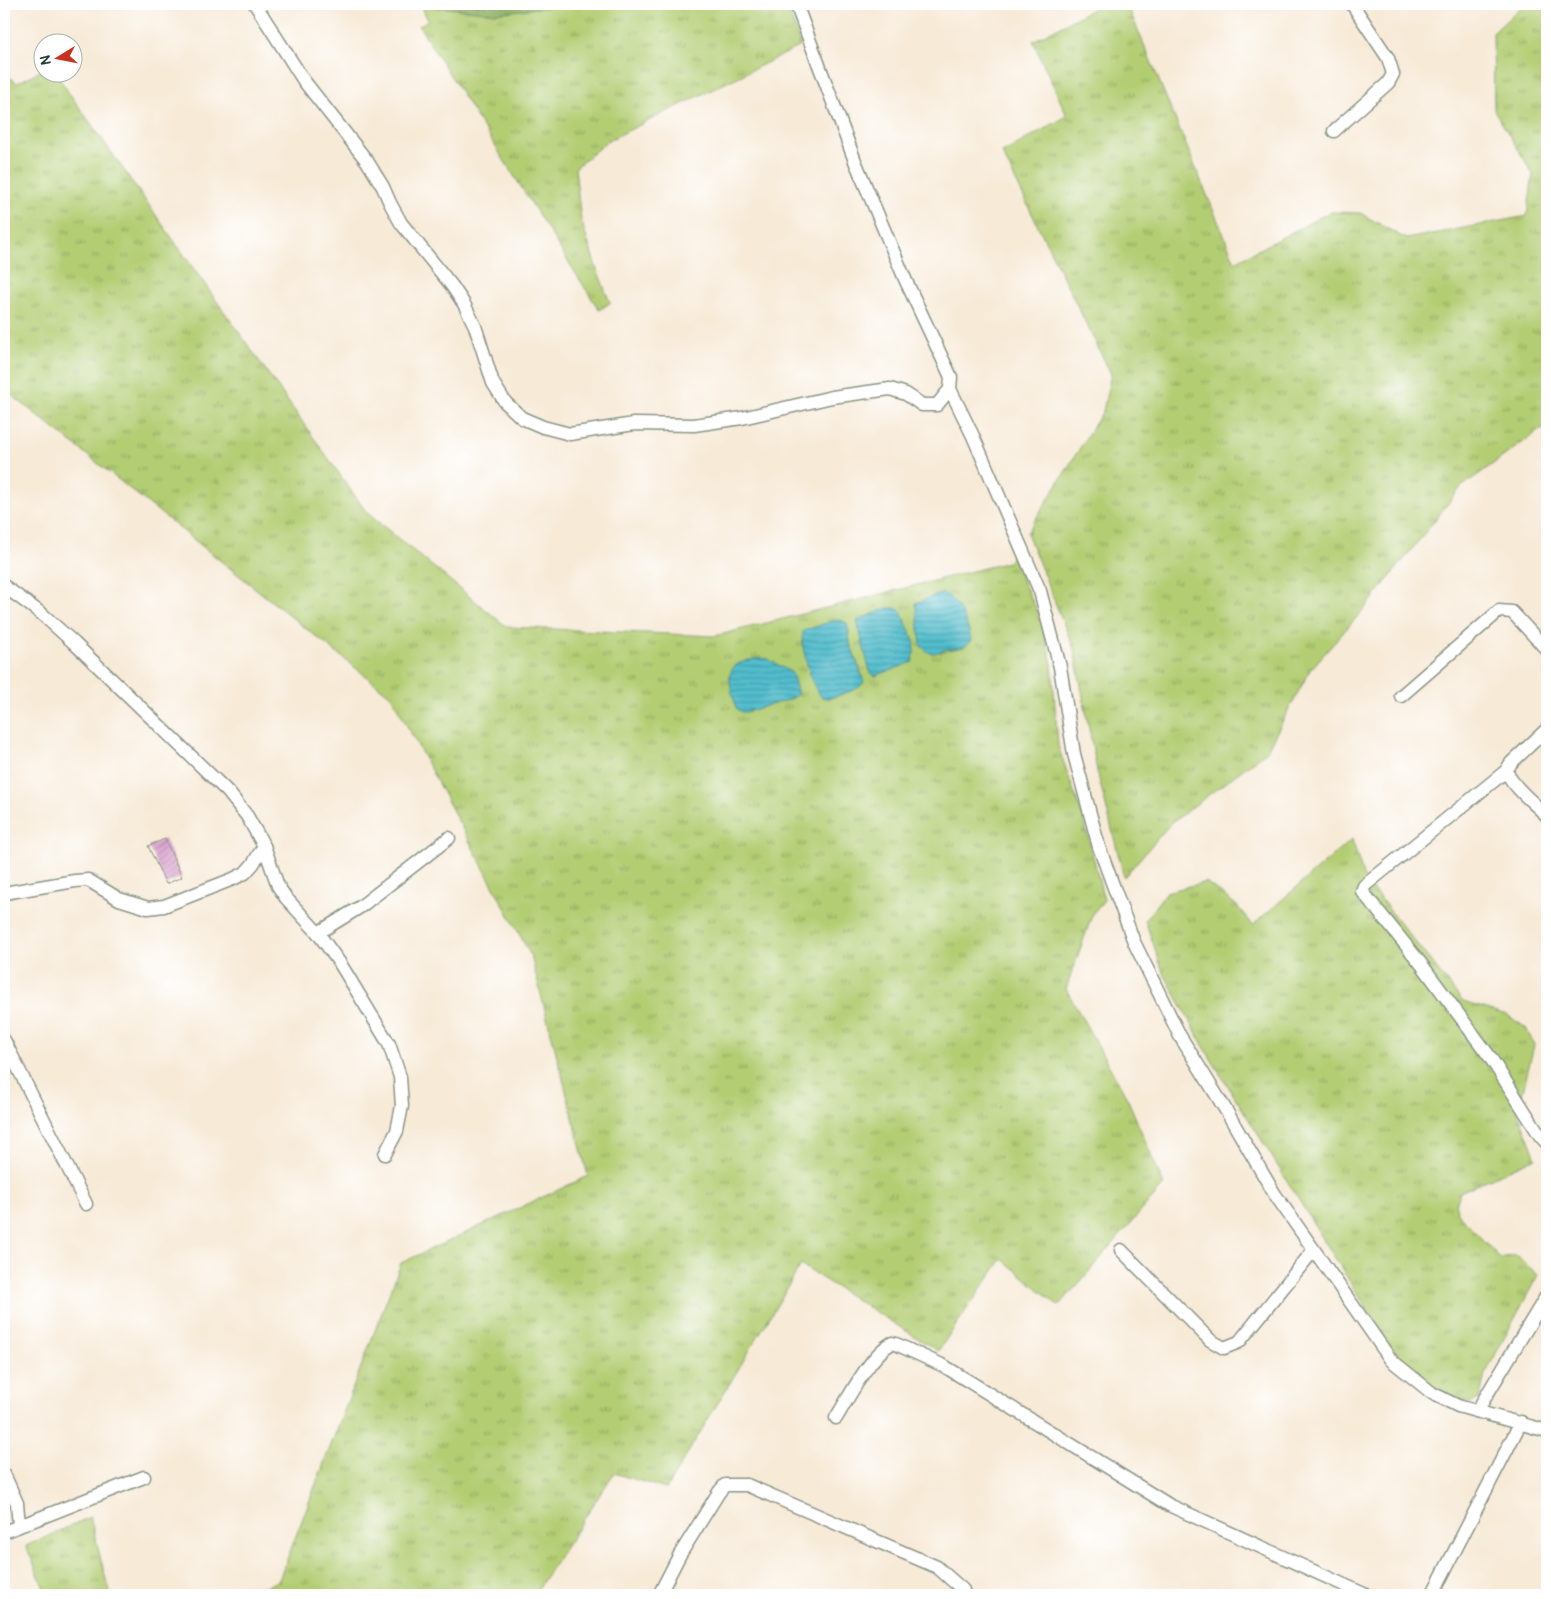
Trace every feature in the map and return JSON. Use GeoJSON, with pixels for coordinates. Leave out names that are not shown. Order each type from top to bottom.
{"type":"FeatureCollection","features":[{"type":"Feature","properties":{"kind":"street"},"geometry":{"type":"LineString","coordinates":[[255,4],[304,81],[367,160],[383,186],[401,223],[452,286],[464,304],[475,326],[492,383],[505,402],[522,418],[543,427],[570,434],[634,424],[694,425],[718,422],[832,397],[890,389],[906,394],[922,406],[937,405],[950,389]]}},
{"type":"Feature","properties":{"kind":"street"},"geometry":{"type":"LineString","coordinates":[[796,4],[855,161],[916,304],[951,377],[950,389],[974,436],[1040,591],[1060,667],[1074,754],[1099,847],[1134,942],[1180,1036],[1274,1193],[1391,1360],[1432,1393],[1458,1406],[1521,1422],[1547,1431]]}},
{"type":"Feature","properties":{"kind":"street"},"geometry":{"type":"LineString","coordinates":[[1334,131],[1388,83],[1394,74],[1388,58],[1352,4]]}},
{"type":"Feature","properties":{"kind":"street"},"geometry":{"type":"LineString","coordinates":[[4,586],[42,614],[74,643],[228,792],[247,816],[264,846],[278,886],[286,898],[318,933],[341,965],[389,1044],[400,1077],[402,1106],[397,1131],[385,1154]]}},
{"type":"Feature","properties":{"kind":"street"},"geometry":{"type":"LineString","coordinates":[[1401,696],[1499,611],[1512,612],[1547,650]]}},
{"type":"Feature","properties":{"kind":"street"},"geometry":{"type":"LineString","coordinates":[[1547,729],[1506,770],[1364,886],[1362,891],[1422,965],[1490,1057],[1541,1137],[1547,1143]]}},
{"type":"Feature","properties":{"kind":"street"},"geometry":{"type":"LineString","coordinates":[[1506,770],[1516,786],[1547,816]]}},
{"type":"Feature","properties":{"kind":"street"},"geometry":{"type":"LineString","coordinates":[[318,933],[360,906],[449,838]]}},
{"type":"Feature","properties":{"kind":"street"},"geometry":{"type":"LineString","coordinates":[[4,893],[75,880],[88,880],[119,899],[148,908],[164,906],[233,880],[245,873],[254,864],[264,846]]}},
{"type":"Feature","properties":{"kind":"street"},"geometry":{"type":"LineString","coordinates":[[4,1040],[86,1204]]}},
{"type":"Feature","properties":{"kind":"street"},"geometry":{"type":"LineString","coordinates":[[1121,1250],[1210,1340],[1224,1348],[1239,1342],[1313,1251]]}},
{"type":"Feature","properties":{"kind":"street"},"geometry":{"type":"LineString","coordinates":[[1477,1411],[1547,1295]]}},
{"type":"Feature","properties":{"kind":"street"},"geometry":{"type":"LineString","coordinates":[[836,1418],[867,1368],[886,1346],[892,1343],[896,1344],[944,1366],[1170,1505],[1366,1595]]}},
{"type":"Feature","properties":{"kind":"street"},"geometry":{"type":"LineString","coordinates":[[1432,1595],[1521,1422]]}},
{"type":"Feature","properties":{"kind":"street"},"geometry":{"type":"LineString","coordinates":[[4,1474],[17,1503],[19,1526]]}},
{"type":"Feature","properties":{"kind":"street"},"geometry":{"type":"LineString","coordinates":[[4,1532],[144,1477]]}},
{"type":"Feature","properties":{"kind":"street"},"geometry":{"type":"LineString","coordinates":[[659,1595],[679,1556],[719,1492],[725,1485],[735,1484],[747,1485],[937,1567],[963,1590],[964,1595]]}},
{"type":"Feature","properties":{"kind":"green space"},"geometry":{"type":"Polygon","coordinates":[[[420,4],[429,4],[435,7],[546,7],[550,4],[786,4],[801,46],[607,141],[575,168],[581,220],[610,303],[599,310],[419,26],[428,20],[420,4]]]}},
{"type":"Feature","properties":{"kind":"green space"},"geometry":{"type":"Polygon","coordinates":[[[429,4],[550,4],[546,7],[496,13],[435,7],[429,4]]]}},
{"type":"Feature","properties":{"kind":"green space"},"geometry":{"type":"Polygon","coordinates":[[[1102,4],[1127,4],[1235,262],[1330,212],[1360,213],[1406,239],[1527,216],[1533,174],[1494,110],[1493,33],[1524,4],[1547,4],[1547,425],[1461,487],[1371,601],[1310,670],[1266,752],[1171,823],[1124,877],[1097,771],[1074,649],[1027,533],[1103,411],[1111,374],[1002,153],[1067,116],[1033,41],[1102,4]]]}},
{"type":"Feature","properties":{"kind":"green space"},"geometry":{"type":"Polygon","coordinates":[[[4,72],[17,83],[32,75],[32,82],[61,82],[367,513],[507,627],[715,636],[1008,562],[1013,555],[1041,619],[1052,664],[1058,746],[1084,820],[1104,900],[1093,913],[1066,989],[1128,1100],[1164,1185],[1059,1306],[1002,1259],[938,1351],[801,1265],[666,1489],[614,1473],[534,1595],[249,1595],[279,1580],[401,1263],[588,1176],[531,956],[391,696],[4,389],[4,72]],[[916,603],[940,653],[966,646],[916,603]],[[847,623],[822,697],[839,695],[863,677],[850,643],[847,623]]]}},
{"type":"Feature","properties":{"kind":"green space"},"geometry":{"type":"Polygon","coordinates":[[[1352,839],[1364,878],[1463,1002],[1507,1015],[1526,1028],[1534,1045],[1518,1112],[1536,1158],[1460,1192],[1456,1205],[1457,1213],[1500,1258],[1516,1255],[1538,1275],[1485,1374],[1480,1398],[1471,1403],[1436,1388],[1415,1371],[1388,1343],[1208,1054],[1163,972],[1145,920],[1166,892],[1206,882],[1236,905],[1253,925],[1352,839]]]}},
{"type":"Feature","properties":{"kind":"green space"},"geometry":{"type":"Polygon","coordinates":[[[90,1517],[110,1595],[47,1595],[26,1546],[90,1517]]]}},
{"type":"Feature","properties":{"kind":"water"},"geometry":{"type":"Polygon","coordinates":[[[942,593],[948,596],[957,607],[965,620],[971,640],[962,648],[932,653],[921,646],[916,603],[942,593]]]}},
{"type":"Feature","properties":{"kind":"water"},"geometry":{"type":"Polygon","coordinates":[[[887,608],[895,608],[901,611],[915,643],[913,662],[875,676],[870,673],[857,621],[887,608]]]}},
{"type":"Feature","properties":{"kind":"water"},"geometry":{"type":"Polygon","coordinates":[[[840,620],[847,623],[850,643],[864,682],[853,690],[824,698],[819,694],[810,674],[803,645],[803,631],[840,620]]]}},
{"type":"Feature","properties":{"kind":"water"},"geometry":{"type":"Polygon","coordinates":[[[761,658],[768,659],[792,673],[798,694],[788,700],[741,712],[736,708],[730,673],[739,663],[761,658]]]}},
{"type":"Feature","properties":{"kind":"building"},"geometry":{"type":"Polygon","coordinates":[[[165,839],[182,877],[166,884],[148,846],[165,839]]]}}]}
